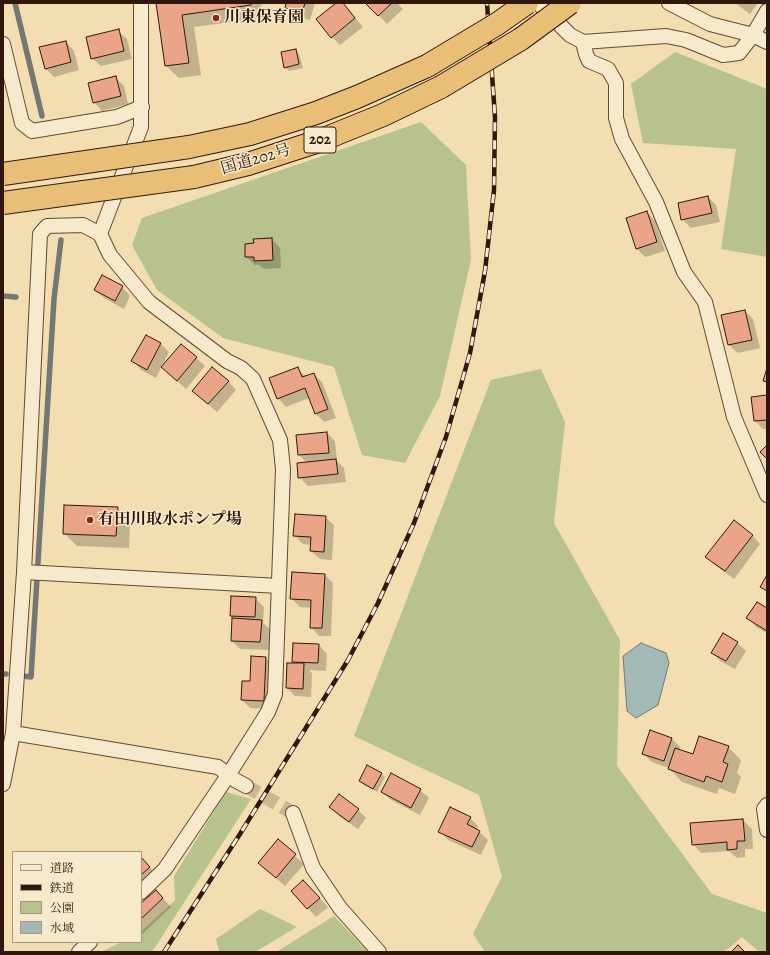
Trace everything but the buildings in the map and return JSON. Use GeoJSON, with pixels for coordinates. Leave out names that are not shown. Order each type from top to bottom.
{"type":"FeatureCollection","features":[{"type":"Feature","properties":{"kind":"highway","name":"国道202号"},"geometry":{"type":"LineString","coordinates":[[3,174],[189,147],[250,134],[316,114],[427,66],[497,24],[527,3]]}},
{"type":"Feature","properties":{"kind":"highway","name":"国道202号"},"geometry":{"type":"LineString","coordinates":[[3,203],[194,178],[254,163],[319,141],[383,115],[441,87],[521,39],[570,3]]}},
{"type":"Feature","properties":{"kind":"street"},"geometry":{"type":"LineString","coordinates":[[100,234],[141,127],[141,3]]}},
{"type":"Feature","properties":{"kind":"street"},"geometry":{"type":"LineString","coordinates":[[538,3],[570,35],[583,42],[666,36],[686,40],[723,56],[740,53],[754,35],[767,10]]}},
{"type":"Feature","properties":{"kind":"street"},"geometry":{"type":"LineString","coordinates":[[669,3],[710,24],[754,35],[767,42]]}},
{"type":"Feature","properties":{"kind":"street"},"geometry":{"type":"LineString","coordinates":[[583,42],[589,61],[608,69],[616,84],[616,118],[622,139],[656,202],[684,272],[705,302],[734,418],[767,494]]}},
{"type":"Feature","properties":{"kind":"street"},"geometry":{"type":"LineString","coordinates":[[3,44],[22,124],[32,130],[117,118],[142,107]]}},
{"type":"Feature","properties":{"kind":"street"},"geometry":{"type":"LineString","coordinates":[[3,784],[13,733],[24,572],[40,234],[47,226],[83,225],[100,234],[110,255],[149,302],[227,361],[241,368],[253,379],[280,440],[283,469],[275,694],[268,712],[229,774],[164,869],[142,891]]}},
{"type":"Feature","properties":{"kind":"street"},"geometry":{"type":"LineString","coordinates":[[24,572],[279,586]]}},
{"type":"Feature","properties":{"kind":"street"},"geometry":{"type":"LineString","coordinates":[[13,733],[218,767],[246,786]]}},
{"type":"Feature","properties":{"kind":"street"},"geometry":{"type":"LineString","coordinates":[[767,805],[764,809],[767,830]]}},
{"type":"Feature","properties":{"kind":"street"},"geometry":{"type":"LineString","coordinates":[[292,813],[313,868],[340,908],[379,952]]}},
{"type":"Feature","properties":{"kind":"street"},"geometry":{"type":"LineString","coordinates":[[80,952],[89,943]]}},
{"type":"Feature","properties":{"kind":"green space"},"geometry":{"type":"Polygon","coordinates":[[[675,52],[767,89],[767,257],[721,249],[736,149],[643,143],[631,84],[675,52]]]}},
{"type":"Feature","properties":{"kind":"green space"},"geometry":{"type":"Polygon","coordinates":[[[421,122],[466,165],[471,260],[440,396],[405,463],[362,455],[334,367],[223,338],[157,290],[132,245],[142,218],[421,122]]]}},
{"type":"Feature","properties":{"kind":"green space"},"geometry":{"type":"Polygon","coordinates":[[[541,369],[565,422],[554,523],[620,640],[617,766],[712,894],[767,913],[767,952],[758,952],[742,937],[724,952],[485,952],[473,934],[502,877],[479,795],[354,736],[491,380],[541,369]]]}},
{"type":"Feature","properties":{"kind":"green space"},"geometry":{"type":"Polygon","coordinates":[[[226,792],[251,799],[152,952],[101,952],[120,943],[142,943],[142,931],[175,900],[174,876],[226,792]]]}},
{"type":"Feature","properties":{"kind":"green space"},"geometry":{"type":"Polygon","coordinates":[[[260,909],[297,927],[255,952],[219,952],[216,939],[260,909]]]}},
{"type":"Feature","properties":{"kind":"green space"},"geometry":{"type":"Polygon","coordinates":[[[334,916],[368,952],[276,952],[334,916]]]}},
{"type":"Feature","properties":{"kind":"water"},"geometry":{"type":"Polygon","coordinates":[[[641,643],[666,653],[669,663],[658,705],[636,718],[627,711],[623,656],[641,643]]]}},
{"type":"Feature","properties":{"kind":"waterway"},"geometry":{"type":"LineString","coordinates":[[15,3],[42,116]]}},
{"type":"Feature","properties":{"kind":"waterway"},"geometry":{"type":"LineString","coordinates":[[23,676],[31,677],[54,299],[61,240]]}},
{"type":"Feature","properties":{"kind":"waterway"},"geometry":{"type":"LineString","coordinates":[[3,296],[16,297]]}},
{"type":"Feature","properties":{"kind":"tunnel"},"geometry":{"type":"LineString","coordinates":[[246,786],[293,813]]}},
{"type":"Feature","properties":{"kind":"railway"},"geometry":{"type":"LineString","coordinates":[[164,952],[240,834],[348,660],[378,603],[414,523],[446,437],[470,353],[485,271],[494,190],[495,117],[487,3]]}},
{"type":"Feature","properties":{"kind":"place","name":"川東保育園"},"geometry":{"type":"Point","coordinates":[216,18]}},
{"type":"Feature","properties":{"kind":"place","name":"有田川取水ポンプ場"},"geometry":{"type":"Point","coordinates":[90,520]}}]}
